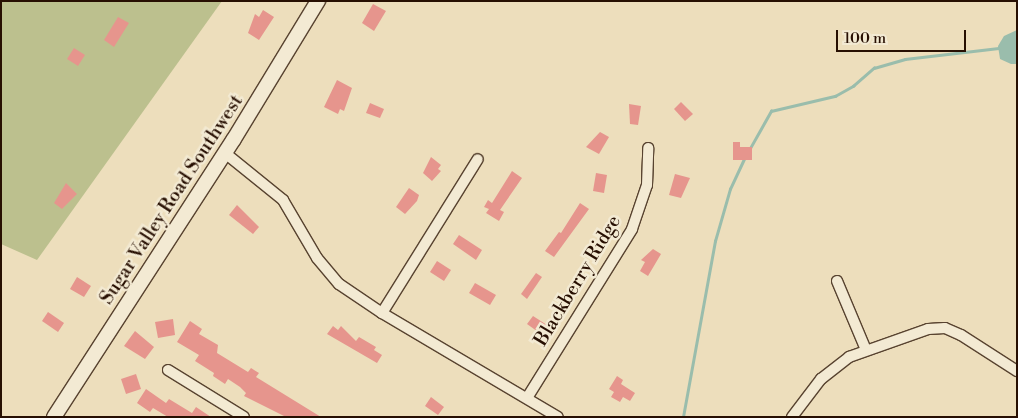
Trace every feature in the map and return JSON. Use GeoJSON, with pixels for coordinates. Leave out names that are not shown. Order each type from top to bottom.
{"type":"FeatureCollection","features":[{"type":"Feature","properties":{"kind":"street","name":"Sugar Valley Road Southwest"},"geometry":{"type":"LineString","coordinates":[[54,417],[225,153],[318,1]]}},
{"type":"Feature","properties":{"kind":"street","name":"Blackberry Ridge"},"geometry":{"type":"LineString","coordinates":[[527,398],[632,229],[646,185],[648,148]]}},
{"type":"Feature","properties":{"kind":"street"},"geometry":{"type":"LineString","coordinates":[[225,153],[283,200],[326,272],[382,313],[558,417]]}},
{"type":"Feature","properties":{"kind":"street"},"geometry":{"type":"LineString","coordinates":[[382,313],[478,159]]}},
{"type":"Feature","properties":{"kind":"street"},"geometry":{"type":"LineString","coordinates":[[837,281],[866,350]]}},
{"type":"Feature","properties":{"kind":"street"},"geometry":{"type":"LineString","coordinates":[[792,417],[821,379],[849,357],[928,329],[945,328],[961,334],[1017,371]]}},
{"type":"Feature","properties":{"kind":"street"},"geometry":{"type":"LineString","coordinates":[[168,370],[244,417]]}},
{"type":"Feature","properties":{"kind":"green space"},"geometry":{"type":"Polygon","coordinates":[[[1,1],[222,1],[37,260],[1,244],[1,1]]]}},
{"type":"Feature","properties":{"kind":"shaded area"},"geometry":{"type":"Polygon","coordinates":[[[1017,30],[1017,64],[1011,64],[1000,59],[998,46],[1004,36],[1017,30]]]}},
{"type":"Feature","properties":{"kind":"building"},"geometry":{"type":"Polygon","coordinates":[[[373,4],[386,11],[374,31],[362,23],[373,4]]]}},
{"type":"Feature","properties":{"kind":"building"},"geometry":{"type":"Polygon","coordinates":[[[263,10],[274,17],[259,40],[248,33],[255,14],[259,17],[263,10]]]}},
{"type":"Feature","properties":{"kind":"building"},"geometry":{"type":"Polygon","coordinates":[[[118,17],[129,23],[114,47],[104,40],[118,17]]]}},
{"type":"Feature","properties":{"kind":"building"},"geometry":{"type":"Polygon","coordinates":[[[74,48],[85,55],[78,66],[67,59],[74,48]]]}},
{"type":"Feature","properties":{"kind":"building"},"geometry":{"type":"Polygon","coordinates":[[[337,80],[352,88],[344,111],[340,109],[338,114],[324,107],[337,80]]]}},
{"type":"Feature","properties":{"kind":"building"},"geometry":{"type":"Polygon","coordinates":[[[681,102],[693,114],[685,121],[674,109],[681,102]]]}},
{"type":"Feature","properties":{"kind":"building"},"geometry":{"type":"Polygon","coordinates":[[[370,103],[384,109],[380,118],[366,113],[370,103]]]}},
{"type":"Feature","properties":{"kind":"building"},"geometry":{"type":"Polygon","coordinates":[[[629,104],[641,106],[638,125],[630,124],[629,104]]]}},
{"type":"Feature","properties":{"kind":"building"},"geometry":{"type":"Polygon","coordinates":[[[600,132],[609,137],[599,154],[586,147],[600,132]]]}},
{"type":"Feature","properties":{"kind":"building"},"geometry":{"type":"Polygon","coordinates":[[[733,142],[740,142],[740,147],[752,147],[752,160],[733,160],[733,142]]]}},
{"type":"Feature","properties":{"kind":"building"},"geometry":{"type":"Polygon","coordinates":[[[431,157],[441,165],[438,169],[441,171],[432,181],[423,173],[431,157]]]}},
{"type":"Feature","properties":{"kind":"building"},"geometry":{"type":"Polygon","coordinates":[[[512,171],[522,178],[500,210],[504,212],[499,221],[486,213],[489,209],[484,207],[488,200],[492,203],[512,171]]]}},
{"type":"Feature","properties":{"kind":"building"},"geometry":{"type":"Polygon","coordinates":[[[596,173],[607,175],[604,193],[593,191],[596,173]]]}},
{"type":"Feature","properties":{"kind":"building"},"geometry":{"type":"Polygon","coordinates":[[[675,174],[690,178],[681,198],[669,195],[675,174]]]}},
{"type":"Feature","properties":{"kind":"building"},"geometry":{"type":"Polygon","coordinates":[[[66,183],[77,194],[62,209],[54,203],[66,183]]]}},
{"type":"Feature","properties":{"kind":"building"},"geometry":{"type":"Polygon","coordinates":[[[409,188],[419,195],[417,201],[405,214],[396,207],[409,188]]]}},
{"type":"Feature","properties":{"kind":"building"},"geometry":{"type":"Polygon","coordinates":[[[580,203],[589,209],[554,257],[545,251],[559,232],[561,233],[580,203]]]}},
{"type":"Feature","properties":{"kind":"building"},"geometry":{"type":"Polygon","coordinates":[[[237,205],[259,227],[253,234],[229,215],[237,205]]]}},
{"type":"Feature","properties":{"kind":"building"},"geometry":{"type":"Polygon","coordinates":[[[459,235],[482,250],[476,260],[453,244],[459,235]]]}},
{"type":"Feature","properties":{"kind":"building"},"geometry":{"type":"Polygon","coordinates":[[[653,249],[661,254],[648,276],[640,271],[645,262],[641,260],[653,249]]]}},
{"type":"Feature","properties":{"kind":"building"},"geometry":{"type":"Polygon","coordinates":[[[437,261],[451,270],[444,281],[430,272],[437,261]]]}},
{"type":"Feature","properties":{"kind":"building"},"geometry":{"type":"Polygon","coordinates":[[[536,273],[542,277],[527,299],[521,294],[536,273]]]}},
{"type":"Feature","properties":{"kind":"building"},"geometry":{"type":"Polygon","coordinates":[[[77,277],[91,286],[84,297],[70,289],[77,277]]]}},
{"type":"Feature","properties":{"kind":"building"},"geometry":{"type":"Polygon","coordinates":[[[475,283],[496,295],[490,305],[469,293],[475,283]]]}},
{"type":"Feature","properties":{"kind":"building"},"geometry":{"type":"Polygon","coordinates":[[[48,312],[64,323],[58,332],[42,321],[48,312]]]}},
{"type":"Feature","properties":{"kind":"building"},"geometry":{"type":"Polygon","coordinates":[[[533,316],[547,325],[541,334],[527,324],[533,316]]]}},
{"type":"Feature","properties":{"kind":"building"},"geometry":{"type":"Polygon","coordinates":[[[173,319],[175,335],[158,338],[155,322],[173,319]]]}},
{"type":"Feature","properties":{"kind":"building"},"geometry":{"type":"Polygon","coordinates":[[[190,321],[202,329],[199,334],[218,345],[217,353],[248,372],[251,368],[259,373],[256,377],[321,417],[286,417],[244,396],[246,393],[228,379],[225,384],[213,376],[214,373],[195,361],[199,355],[177,342],[190,321]]]}},
{"type":"Feature","properties":{"kind":"building"},"geometry":{"type":"Polygon","coordinates":[[[333,326],[338,330],[341,326],[356,341],[359,337],[376,347],[374,350],[382,355],[377,363],[327,334],[333,326]]]}},
{"type":"Feature","properties":{"kind":"building"},"geometry":{"type":"Polygon","coordinates":[[[135,331],[154,347],[145,359],[124,346],[135,331]]]}},
{"type":"Feature","properties":{"kind":"building"},"geometry":{"type":"Polygon","coordinates":[[[136,374],[141,389],[126,394],[121,379],[136,374]]]}},
{"type":"Feature","properties":{"kind":"building"},"geometry":{"type":"Polygon","coordinates":[[[617,376],[623,380],[621,384],[635,393],[630,401],[623,397],[620,402],[611,397],[614,392],[609,389],[617,376]]]}},
{"type":"Feature","properties":{"kind":"building"},"geometry":{"type":"Polygon","coordinates":[[[146,389],[166,403],[169,399],[192,413],[196,407],[211,417],[168,417],[153,408],[150,412],[137,403],[146,389]]]}},
{"type":"Feature","properties":{"kind":"building"},"geometry":{"type":"Polygon","coordinates":[[[431,397],[444,407],[438,415],[425,406],[431,397]]]}},
{"type":"Feature","properties":{"kind":"waterway"},"geometry":{"type":"LineString","coordinates":[[749,150],[771,111],[835,96],[853,86],[874,68],[905,59],[998,48]]}},
{"type":"Feature","properties":{"kind":"waterway"},"geometry":{"type":"LineString","coordinates":[[683,417],[715,241],[730,189],[744,159]]}}]}
